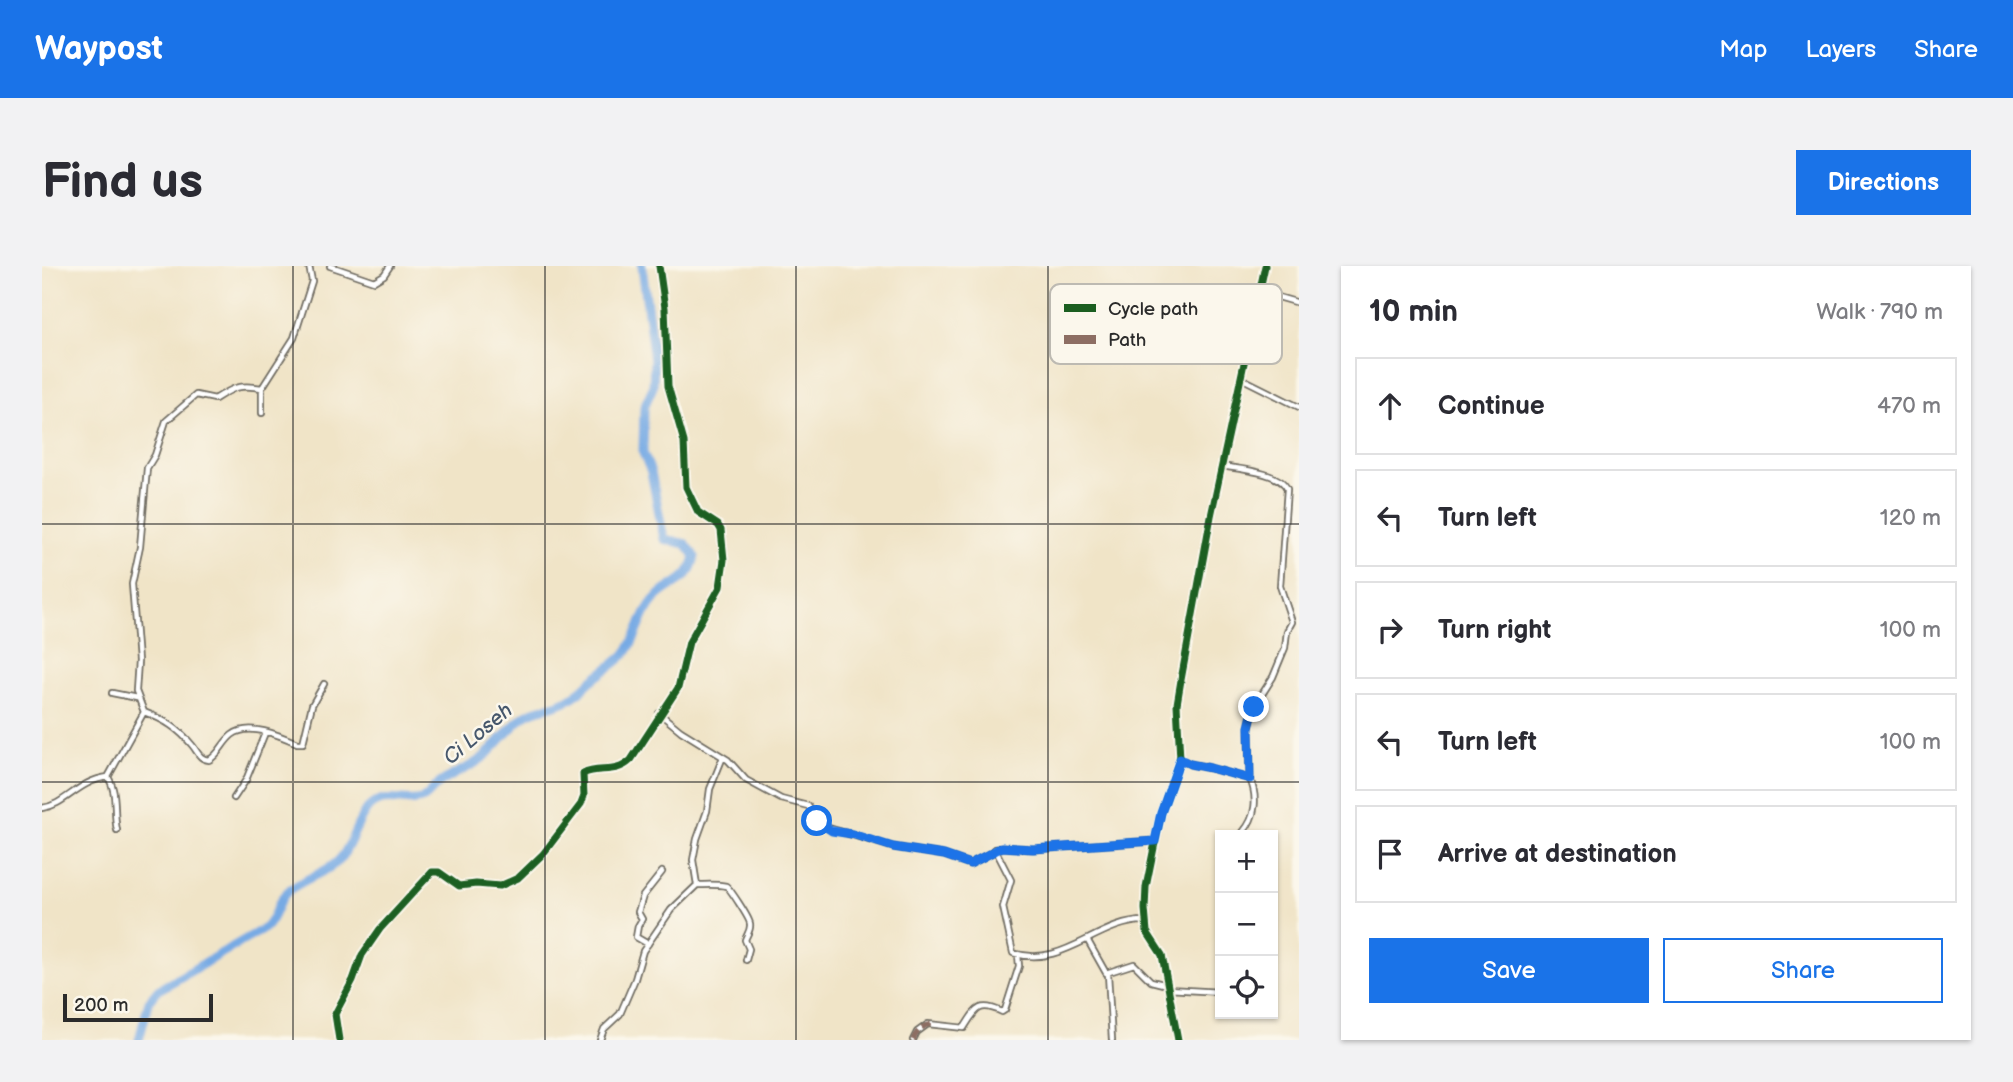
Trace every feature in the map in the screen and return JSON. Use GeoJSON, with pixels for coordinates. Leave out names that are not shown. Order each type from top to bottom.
{"type":"FeatureCollection","features":[{"type":"Feature","properties":{"kind":"street"},"geometry":{"type":"LineString","coordinates":[[262,413],[262,388],[294,338],[312,281],[309,266]]}},
{"type":"Feature","properties":{"kind":"street"},"geometry":{"type":"LineString","coordinates":[[330,266],[374,281],[384,275],[390,266]]}},
{"type":"Feature","properties":{"kind":"street"},"geometry":{"type":"LineString","coordinates":[[338,1040],[335,1014],[354,980],[362,956],[380,929],[428,874],[436,871],[465,887],[476,884],[500,886],[517,878],[543,854],[581,804],[584,796],[583,775],[588,771],[615,769],[631,760],[679,685],[689,642],[715,599],[722,582],[721,530],[698,512],[686,487],[684,442],[668,386],[665,308],[659,266]]}},
{"type":"Feature","properties":{"kind":"street"},"geometry":{"type":"LineString","coordinates":[[1262,284],[1265,266]]}},
{"type":"Feature","properties":{"kind":"street"},"geometry":{"type":"LineString","coordinates":[[1282,298],[1299,303]]}},
{"type":"Feature","properties":{"kind":"street"},"geometry":{"type":"LineString","coordinates":[[1178,1040],[1162,955],[1147,932],[1146,887],[1161,813],[1180,759],[1177,704],[1244,364]]}},
{"type":"Feature","properties":{"kind":"street"},"geometry":{"type":"LineString","coordinates":[[1241,378],[1299,407]]}},
{"type":"Feature","properties":{"kind":"street"},"geometry":{"type":"LineString","coordinates":[[262,388],[238,386],[215,399],[199,394],[193,397],[166,421],[155,454],[147,468],[140,547],[132,584],[138,661],[137,698],[144,712],[179,730],[203,759],[212,759],[230,736],[249,729],[303,743],[312,705],[324,684]]}},
{"type":"Feature","properties":{"kind":"street"},"geometry":{"type":"LineString","coordinates":[[1222,466],[1278,478],[1286,484],[1287,489],[1280,586],[1292,622],[1287,631],[1285,648],[1273,677],[1254,707],[1249,727],[1254,813],[1246,830]]}},
{"type":"Feature","properties":{"kind":"street"},"geometry":{"type":"LineString","coordinates":[[112,693],[137,698]]}},
{"type":"Feature","properties":{"kind":"street"},"geometry":{"type":"LineString","coordinates":[[108,778],[144,712]]}},
{"type":"Feature","properties":{"kind":"street"},"geometry":{"type":"LineString","coordinates":[[659,713],[681,731],[723,757],[746,780],[781,799],[808,806],[817,821],[832,831],[852,834],[893,847],[944,855],[970,864],[1002,847],[1033,849],[1155,841]]}},
{"type":"Feature","properties":{"kind":"street"},"geometry":{"type":"LineString","coordinates":[[234,799],[246,780],[265,733]]}},
{"type":"Feature","properties":{"kind":"street"},"geometry":{"type":"LineString","coordinates":[[697,885],[694,860],[697,839],[707,811],[710,789],[723,757]]}},
{"type":"Feature","properties":{"kind":"street"},"geometry":{"type":"LineString","coordinates":[[1180,759],[1250,779]]}},
{"type":"Feature","properties":{"kind":"street"},"geometry":{"type":"LineString","coordinates":[[42,808],[54,806],[89,781],[108,778]]}},
{"type":"Feature","properties":{"kind":"street"},"geometry":{"type":"LineString","coordinates":[[108,778],[115,794],[114,814],[117,830]]}},
{"type":"Feature","properties":{"kind":"street"},"geometry":{"type":"LineString","coordinates":[[995,849],[1011,880],[1003,907],[1013,953],[1028,958],[1037,957],[1074,947],[1125,922],[1146,921]]}},
{"type":"Feature","properties":{"kind":"street"},"geometry":{"type":"LineString","coordinates":[[649,944],[636,937],[642,919],[638,912],[640,900],[662,872]]}},
{"type":"Feature","properties":{"kind":"street"},"geometry":{"type":"LineString","coordinates":[[600,1040],[604,1029],[620,1014],[635,979],[641,954],[671,910],[697,885],[727,886],[732,890],[737,903],[750,920],[750,929],[745,940],[749,949],[746,960]]}},
{"type":"Feature","properties":{"kind":"street"},"geometry":{"type":"LineString","coordinates":[[1088,941],[1108,974],[1112,1040]]}},
{"type":"Feature","properties":{"kind":"street"},"geometry":{"type":"LineString","coordinates":[[913,1040],[917,1032],[928,1024],[964,1028],[977,1008],[982,1006],[1002,1012],[1005,1010],[1018,966],[1018,955]]}},
{"type":"Feature","properties":{"kind":"street"},"geometry":{"type":"LineString","coordinates":[[1108,974],[1136,964],[1151,981],[1168,987],[1215,992]]}},
{"type":"Feature","properties":{"kind":"waterway","name":"Ci Loseh"},"geometry":{"type":"LineString","coordinates":[[139,1040],[149,1001],[158,990],[265,928],[286,893],[338,861],[368,808],[381,800],[411,801],[424,798],[440,783],[485,756],[526,715],[574,697],[624,655],[654,600],[688,572],[695,556],[686,544],[664,539],[651,472],[643,453],[644,407],[653,387],[654,361],[642,266]]}},
{"type":"Feature","properties":{"kind":"marked path"},"geometry":{"type":"LineString","coordinates":[[913,1040],[920,1029],[933,1024]]}},
{"type":"Feature","properties":{"kind":"cycle path"},"geometry":{"type":"LineString","coordinates":[[339,1040],[335,1014],[353,980],[362,955],[380,929],[432,872],[439,872],[459,886],[500,886],[518,878],[543,854],[581,804],[584,796],[583,774],[619,768],[631,760],[678,688],[689,642],[720,587],[724,560],[721,530],[698,512],[686,487],[684,442],[668,386],[665,308],[659,266]]}},
{"type":"Feature","properties":{"kind":"cycle path"},"geometry":{"type":"LineString","coordinates":[[1261,284],[1265,266]]}},
{"type":"Feature","properties":{"kind":"cycle path"},"geometry":{"type":"LineString","coordinates":[[1178,1040],[1162,955],[1147,932],[1146,887],[1161,813],[1180,759],[1177,704],[1211,516],[1244,364]]}},
{"type":"Feature","properties":{"kind":"route"},"geometry":{"type":"LineString","coordinates":[[817,821],[832,831],[852,834],[893,847],[944,855],[970,864],[1002,847],[1033,849],[1155,841],[1161,813],[1180,759],[1250,779],[1249,727],[1254,707]]}}]}
